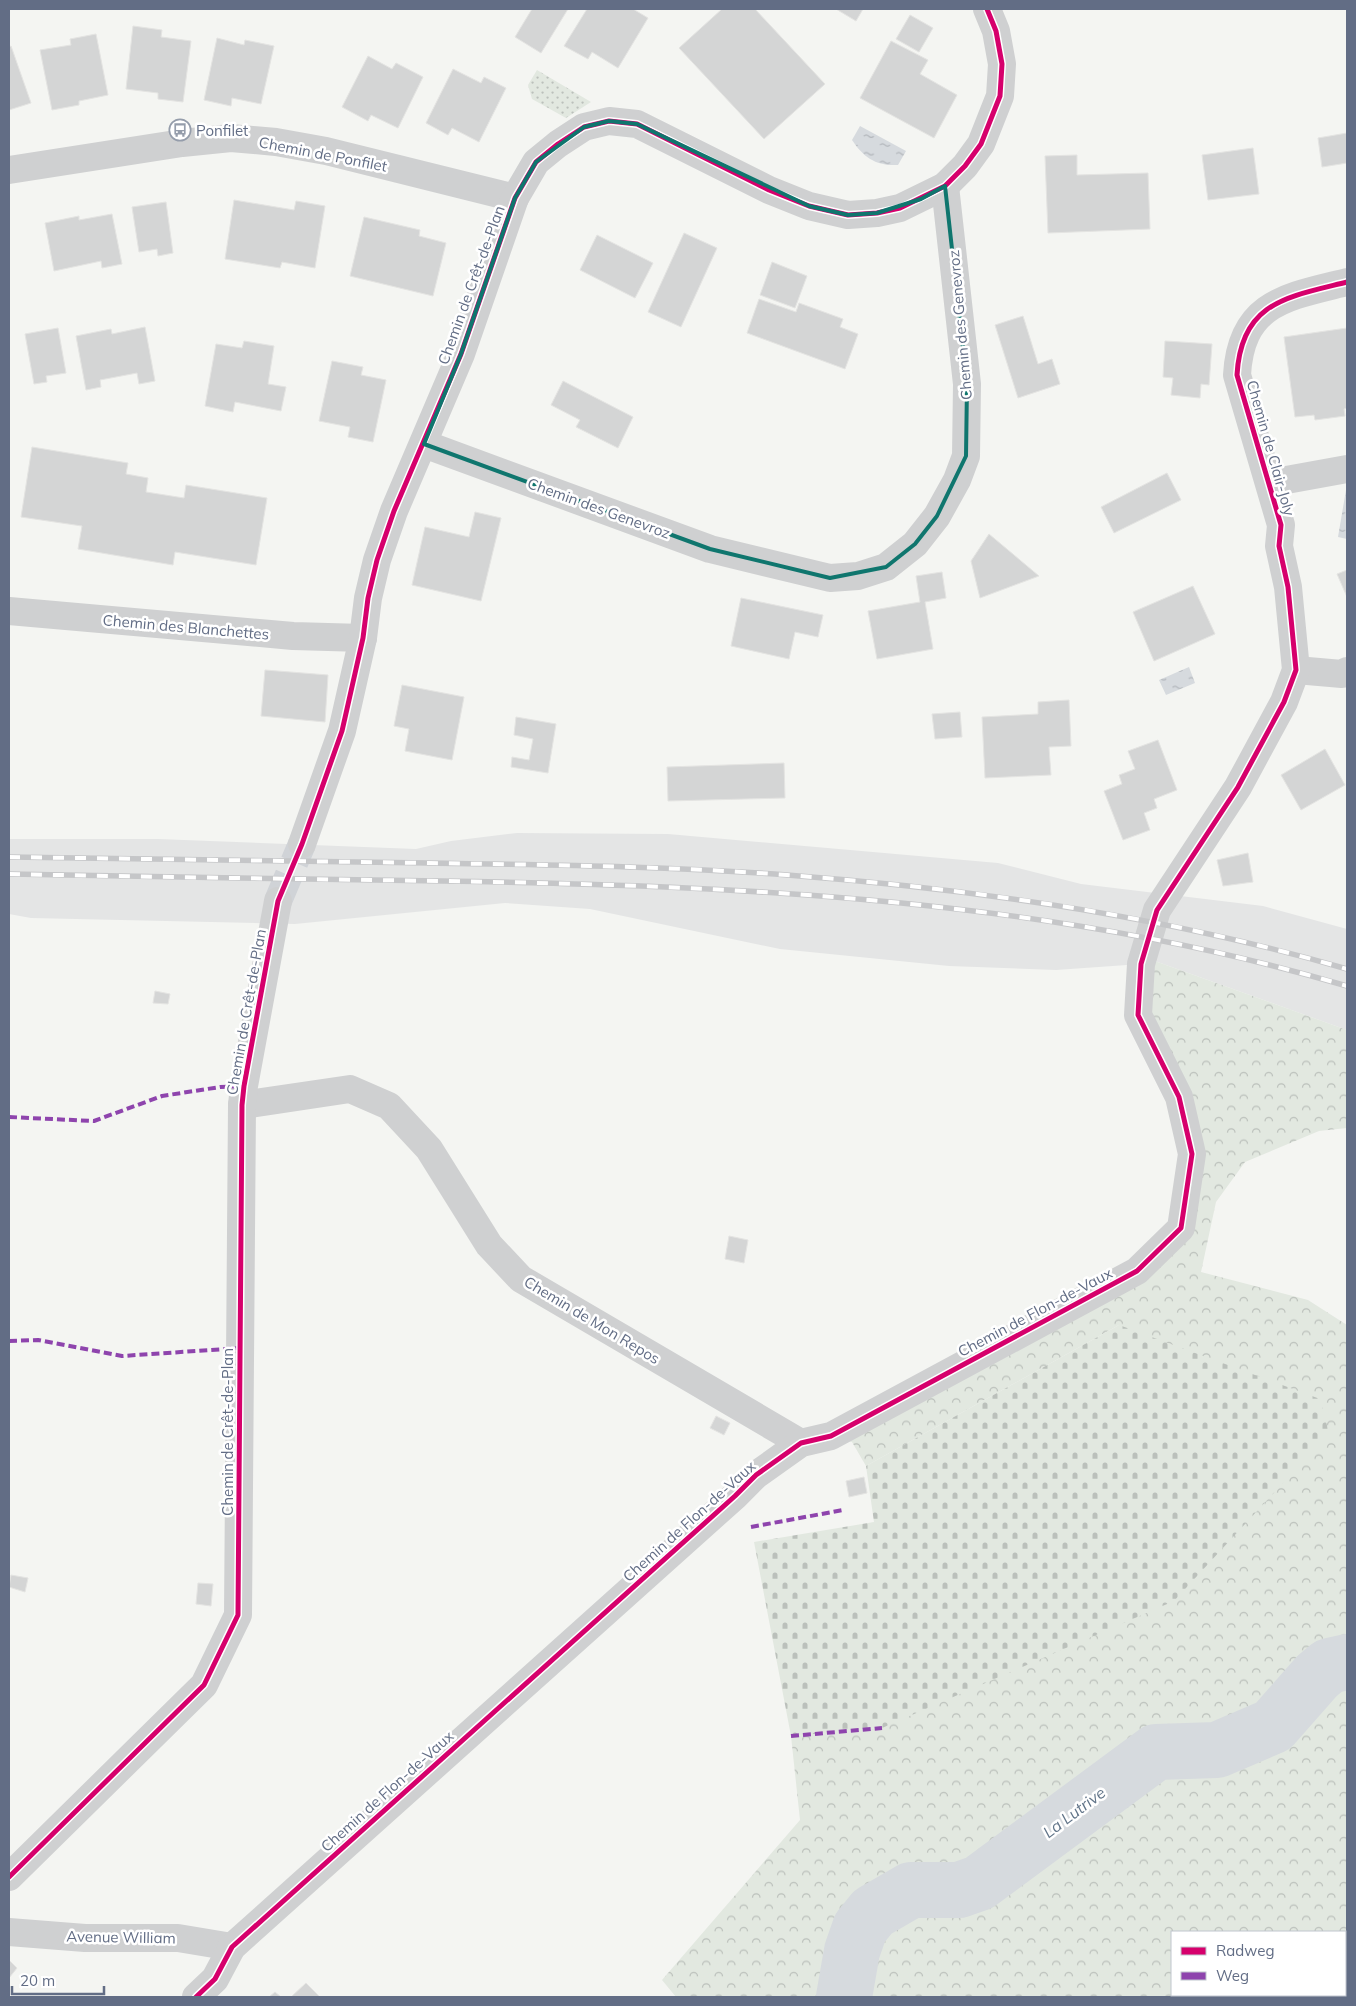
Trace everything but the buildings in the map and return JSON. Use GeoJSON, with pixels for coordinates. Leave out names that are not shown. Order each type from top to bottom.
{"type":"FeatureCollection","features":[{"type":"Feature","properties":{"kind":"street"},"geometry":{"type":"LineString","coordinates":[[945,186],[965,166],[981,144],[1000,96],[1002,64],[996,32],[987,9]]}},
{"type":"Feature","properties":{"kind":"street","name":"Chemin de Crêt-de-Plan"},"geometry":{"type":"LineString","coordinates":[[302,844],[342,731],[363,638],[368,598],[377,560],[394,511],[461,354],[515,198],[536,162],[584,126],[609,121],[637,124],[777,193],[809,206],[848,215],[877,213],[900,208],[945,186]]}},
{"type":"Feature","properties":{"kind":"street","name":"Chemin de Ponfilet"},"geometry":{"type":"LineString","coordinates":[[9,170],[182,143],[231,138],[276,142],[326,152],[515,198]]}},
{"type":"Feature","properties":{"kind":"street","name":"Chemin des Genevroz"},"geometry":{"type":"LineString","coordinates":[[424,444],[710,548],[830,578],[858,576],[886,567],[915,544],[936,516],[957,480],[966,456],[967,384],[945,186]]}},
{"type":"Feature","properties":{"kind":"street","name":"Chemin de Clair-Joly"},"geometry":{"type":"LineString","coordinates":[[1168,894],[1238,787],[1284,702],[1296,670],[1288,587],[1279,546],[1281,525],[1237,375],[1241,342],[1249,327],[1261,313],[1276,303],[1295,295],[1347,282]]}},
{"type":"Feature","properties":{"kind":"street","name":"Chemin de Clair-Joly"},"geometry":{"type":"LineString","coordinates":[[1270,483],[1347,469]]}},
{"type":"Feature","properties":{"kind":"street","name":"Chemin des Blanchettes"},"geometry":{"type":"LineString","coordinates":[[9,612],[293,636],[363,638]]}},
{"type":"Feature","properties":{"kind":"street"},"geometry":{"type":"LineString","coordinates":[[1296,670],[1342,674],[1347,671]]}},
{"type":"Feature","properties":{"kind":"street","name":"Chemin de Flon-de-Vaux"},"geometry":{"type":"LineString","coordinates":[[196,1997],[215,1979],[232,1947],[735,1496],[756,1475],[801,1443],[831,1436],[1137,1271],[1182,1228],[1192,1154],[1179,1097],[1138,1015],[1142,964],[1157,910],[1168,894]]}},
{"type":"Feature","properties":{"kind":"street","name":"Chemin de Crêt-de-Plan"},"geometry":{"type":"LineString","coordinates":[[9,1877],[204,1685],[238,1615],[242,1105],[278,901]]}},
{"type":"Feature","properties":{"kind":"street","name":"Chemin de Mon Repos"},"geometry":{"type":"LineString","coordinates":[[242,1105],[350,1088],[389,1106],[429,1149],[489,1245],[521,1279],[801,1443]]}},
{"type":"Feature","properties":{"kind":"street","name":"Avenue William"},"geometry":{"type":"LineString","coordinates":[[9,1932],[85,1938],[178,1938],[232,1947]]}},
{"type":"Feature","properties":{"kind":"highlighted area"},"geometry":{"type":"Polygon","coordinates":[[[609,121],[637,124],[809,206],[848,215],[877,213],[921,199],[945,186],[967,384],[966,456],[937,516],[915,544],[886,567],[830,578],[710,549],[424,444],[461,354],[515,198],[536,162],[584,127],[609,121]]]}},
{"type":"Feature","properties":{"kind":"shaded area"},"geometry":{"type":"Polygon","coordinates":[[[517,833],[668,834],[998,863],[1081,884],[1263,906],[1347,929],[1347,1030],[1152,960],[1141,964],[1056,970],[949,966],[780,949],[590,909],[505,903],[295,924],[31,918],[9,914],[9,839],[158,839],[416,849],[451,841],[517,833]]]}},
{"type":"Feature","properties":{"kind":"green space"},"geometry":{"type":"Polygon","coordinates":[[[537,70],[591,102],[566,118],[532,99],[528,85],[537,70]]]}},
{"type":"Feature","properties":{"kind":"green space"},"geometry":{"type":"Polygon","coordinates":[[[1152,960],[1347,1030],[1347,1128],[1319,1131],[1245,1162],[1216,1202],[1201,1272],[1308,1300],[1347,1325],[1347,1997],[676,1997],[662,1980],[800,1820],[791,1736],[882,1728],[1119,1325],[866,1466],[852,1442],[831,1436],[1137,1271],[1181,1229],[1192,1154],[1138,1015],[1152,960]]]}},
{"type":"Feature","properties":{"kind":"green space"},"geometry":{"type":"Polygon","coordinates":[[[1119,1325],[1320,1399],[1329,1433],[1174,1601],[882,1728],[791,1736],[754,1542],[874,1522],[866,1466],[1119,1325]]]}},
{"type":"Feature","properties":{"kind":"water"},"geometry":{"type":"Polygon","coordinates":[[[860,126],[906,151],[898,165],[883,164],[871,160],[861,152],[852,140],[860,126]]]}},
{"type":"Feature","properties":{"kind":"water"},"geometry":{"type":"Polygon","coordinates":[[[1347,490],[1347,539],[1338,537],[1347,490]]]}},
{"type":"Feature","properties":{"kind":"water"},"geometry":{"type":"Polygon","coordinates":[[[1189,667],[1195,683],[1166,695],[1159,680],[1189,667]]]}},
{"type":"Feature","properties":{"kind":"waterway","name":"La Lutrive"},"geometry":{"type":"LineString","coordinates":[[844,1997],[852,1951],[860,1928],[873,1912],[911,1890],[959,1890],[979,1883],[1156,1752],[1217,1750],[1273,1726],[1317,1676],[1329,1666],[1347,1662]]}},
{"type":"Feature","properties":{"kind":"tunnel"},"geometry":{"type":"LineString","coordinates":[[278,901],[302,844]]}},
{"type":"Feature","properties":{"kind":"railway"},"geometry":{"type":"LineString","coordinates":[[9,857],[608,866],[787,875],[929,888],[1070,907],[1209,934],[1347,969]]}},
{"type":"Feature","properties":{"kind":"railway"},"geometry":{"type":"LineString","coordinates":[[9,874],[557,883],[785,893],[899,903],[1012,916],[1124,934],[1236,957],[1347,986]]}},
{"type":"Feature","properties":{"kind":"marked path"},"geometry":{"type":"LineString","coordinates":[[9,1117],[94,1121],[162,1096],[220,1087],[244,1086]]}},
{"type":"Feature","properties":{"kind":"marked path"},"geometry":{"type":"LineString","coordinates":[[9,1341],[38,1340],[122,1356],[240,1348]]}},
{"type":"Feature","properties":{"kind":"marked path"},"geometry":{"type":"LineString","coordinates":[[751,1527],[843,1510]]}},
{"type":"Feature","properties":{"kind":"marked path"},"geometry":{"type":"LineString","coordinates":[[791,1736],[882,1728]]}},
{"type":"Feature","properties":{"kind":"cycle path"},"geometry":{"type":"LineString","coordinates":[[9,1877],[204,1685],[238,1615],[242,1105],[278,901],[302,844],[342,731],[363,638],[368,598],[377,560],[394,511],[461,354],[515,198],[536,162],[558,144],[584,127],[609,121],[637,124],[769,190],[809,206],[848,215],[877,213],[900,208],[945,186],[965,166],[981,144],[1000,96],[1002,64],[996,31],[987,9]]}},
{"type":"Feature","properties":{"kind":"cycle path"},"geometry":{"type":"LineString","coordinates":[[196,1997],[215,1979],[232,1947],[735,1496],[756,1475],[801,1443],[831,1436],[1137,1271],[1181,1228],[1192,1154],[1179,1097],[1138,1015],[1141,964],[1157,910],[1238,787],[1284,702],[1296,670],[1288,587],[1279,546],[1281,525],[1237,375],[1240,351],[1247,332],[1258,317],[1271,307],[1305,293],[1347,282]]}},
{"type":"Feature","properties":{"kind":"place","name":"Ponfilet"},"geometry":{"type":"Point","coordinates":[180,130]}}]}
